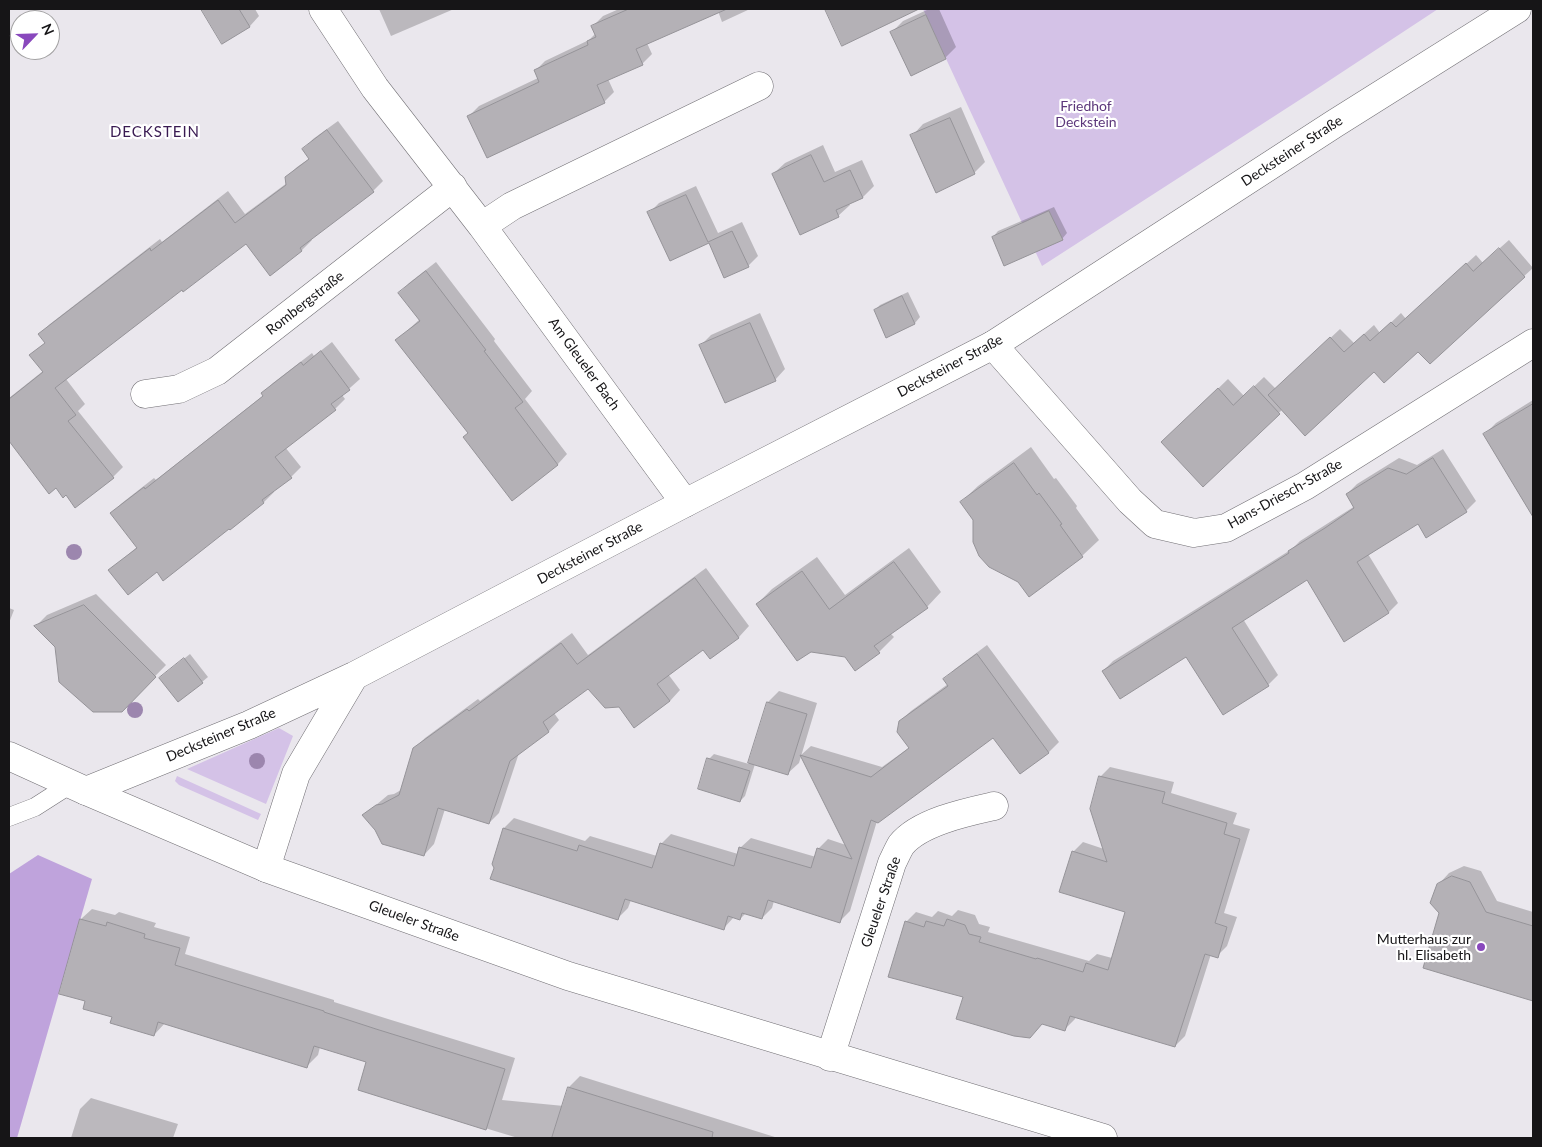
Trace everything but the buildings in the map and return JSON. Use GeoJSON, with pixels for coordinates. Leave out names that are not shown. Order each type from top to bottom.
{"type":"FeatureCollection","features":[{"type":"Feature","properties":{"kind":"street","name":"Am Gleueler Bach"},"geometry":{"type":"LineString","coordinates":[[323,9],[375,88],[453,187],[685,503]]}},
{"type":"Feature","properties":{"kind":"street","name":"Decksteiner Straße"},"geometry":{"type":"LineString","coordinates":[[78,787],[249,725],[354,676],[993,345],[1334,124],[1517,9]]}},
{"type":"Feature","properties":{"kind":"street"},"geometry":{"type":"LineString","coordinates":[[482,226],[512,206],[759,86]]}},
{"type":"Feature","properties":{"kind":"street","name":"Rombergstraße"},"geometry":{"type":"LineString","coordinates":[[145,394],[179,389],[217,371],[453,187]]}},
{"type":"Feature","properties":{"kind":"street","name":"Hans-Driesch-Straße"},"geometry":{"type":"LineString","coordinates":[[993,345],[1130,501],[1155,524],[1194,533],[1226,528],[1305,486],[1533,343]]}},
{"type":"Feature","properties":{"kind":"street"},"geometry":{"type":"LineString","coordinates":[[266,868],[296,774],[354,676]]}},
{"type":"Feature","properties":{"kind":"street","name":"Gleueler Straße"},"geometry":{"type":"LineString","coordinates":[[9,756],[266,868],[568,976],[1102,1138]]}},
{"type":"Feature","properties":{"kind":"street","name":"Gleueler Straße"},"geometry":{"type":"LineString","coordinates":[[830,1056],[892,863],[902,844],[922,828],[961,814],[994,806]]}},
{"type":"Feature","properties":{"kind":"lane"},"geometry":{"type":"LineString","coordinates":[[9,817],[35,808],[78,787]]}},
{"type":"Feature","properties":{"kind":"green space","name":"Friedhof Deckstein"},"geometry":{"type":"Polygon","coordinates":[[[923,9],[1438,9],[1042,266],[923,9]]]}},
{"type":"Feature","properties":{"kind":"green space"},"geometry":{"type":"Polygon","coordinates":[[[279,728],[293,736],[266,804],[187,769],[279,728]]]}},
{"type":"Feature","properties":{"kind":"green space"},"geometry":{"type":"Polygon","coordinates":[[[177,776],[261,814],[258,820],[179,785],[175,781],[177,776]]]}},
{"type":"Feature","properties":{"kind":"shaded area"},"geometry":{"type":"Polygon","coordinates":[[[38,855],[92,879],[17,1138],[9,1138],[9,874],[38,855]]]}},
{"type":"Feature","properties":{"kind":"place","name":"Mutterhaus zur hl. Elisabeth"},"geometry":{"type":"Point","coordinates":[1481,947]}},
{"type":"Feature","properties":{"kind":"district","name":"DECKSTEIN"},"geometry":{"type":"Point","coordinates":[155,132]}}]}
